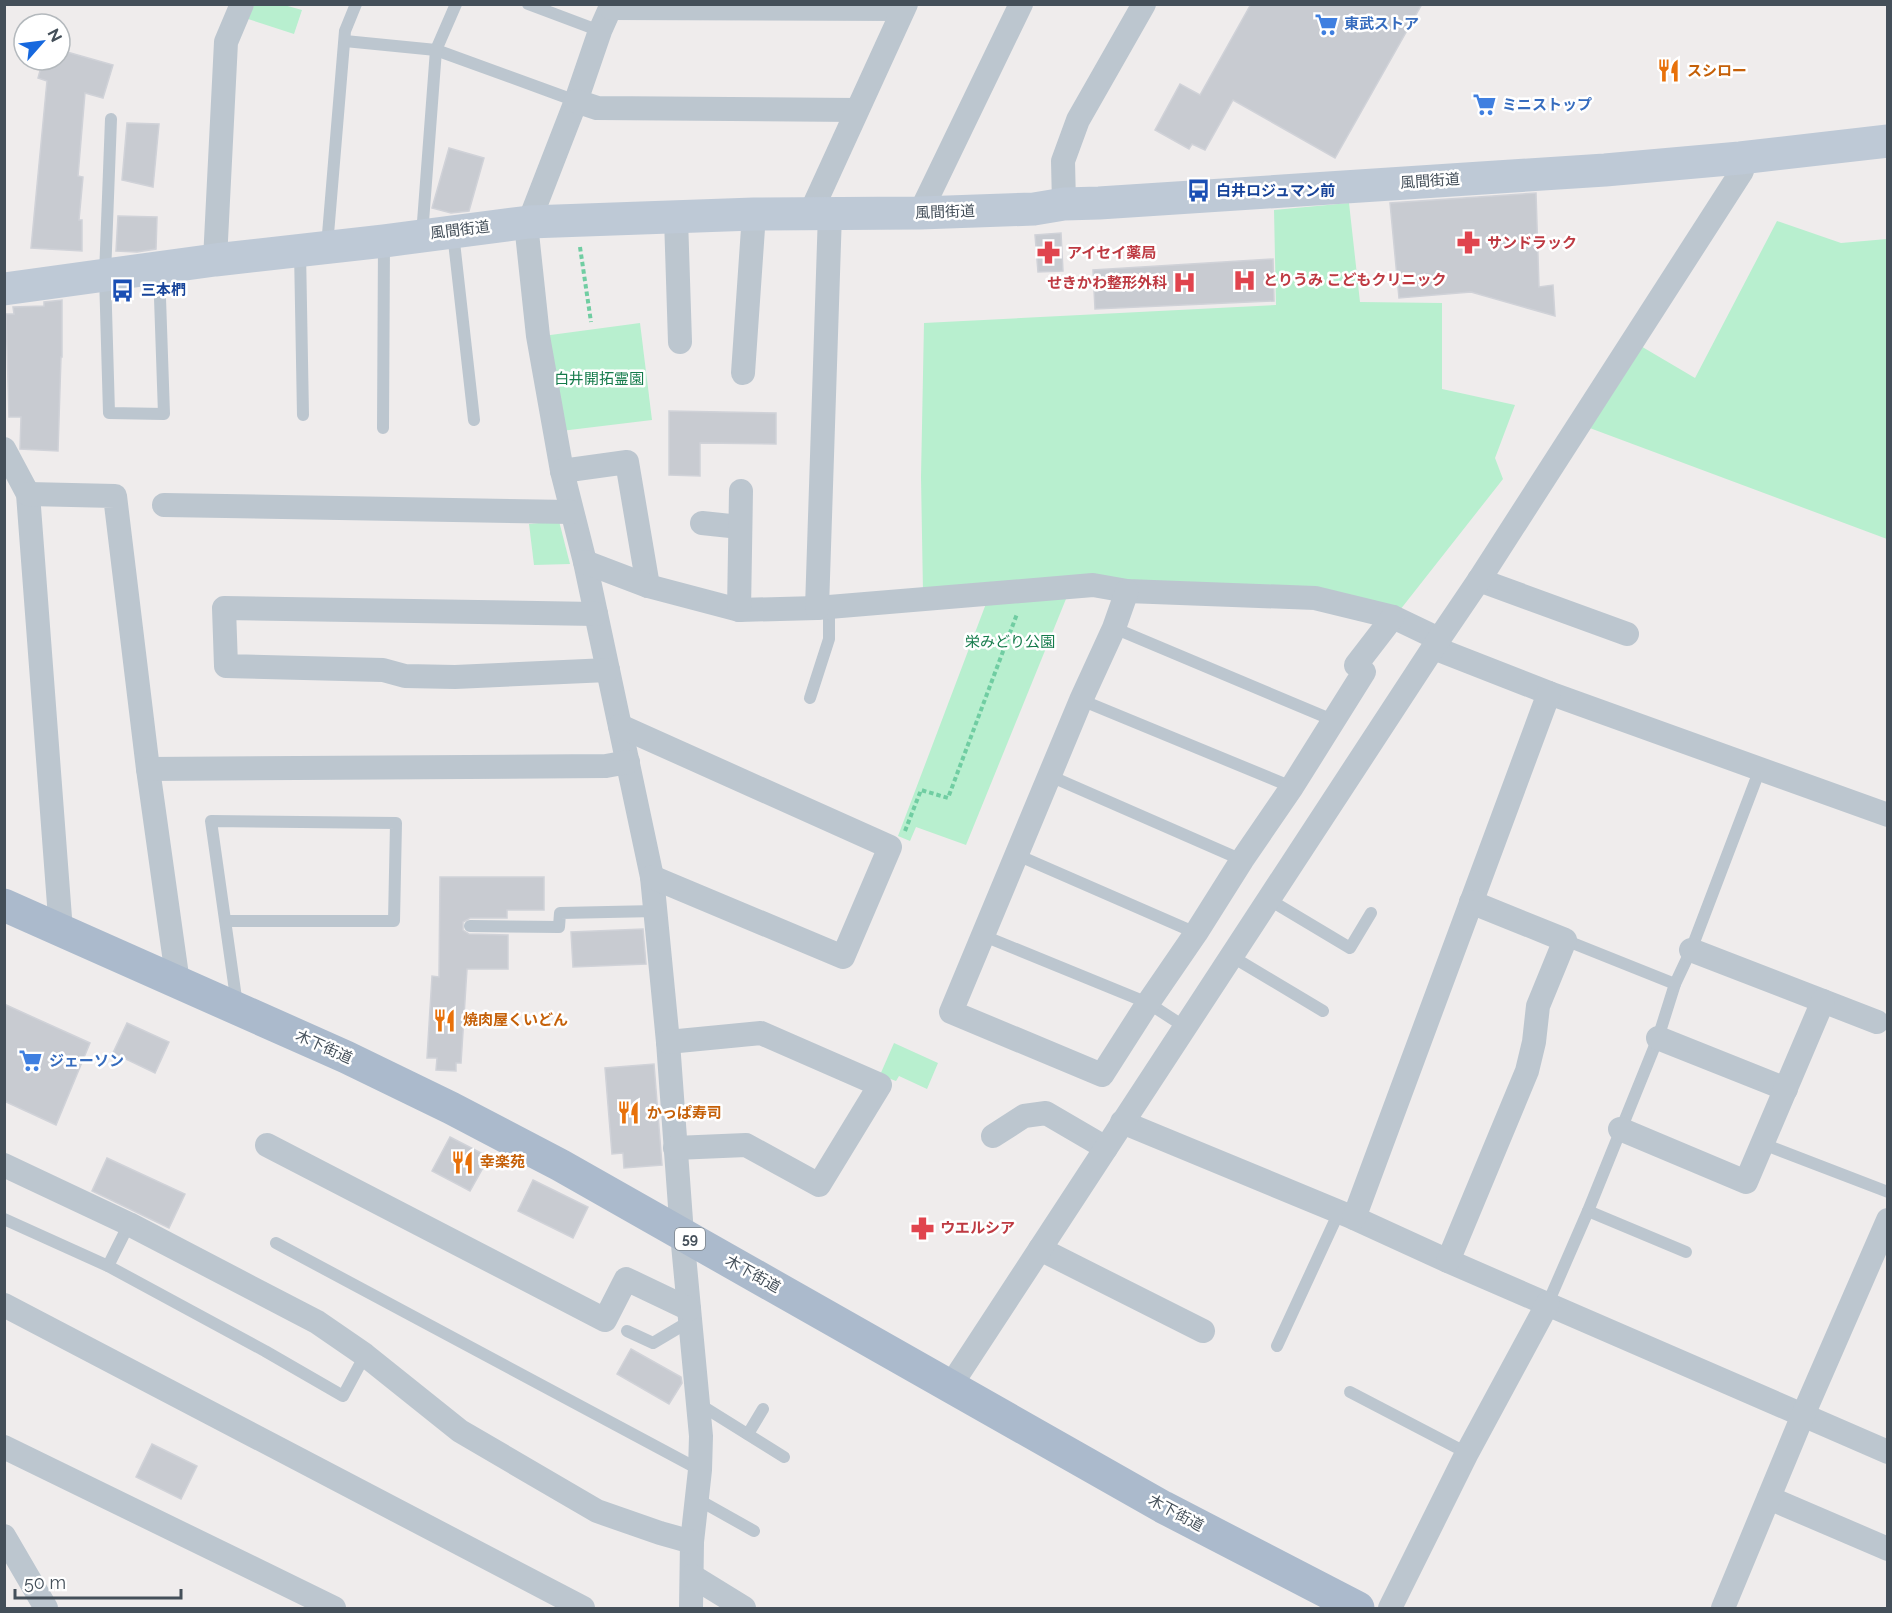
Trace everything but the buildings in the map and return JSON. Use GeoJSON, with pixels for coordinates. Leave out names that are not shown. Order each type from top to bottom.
{"type":"FeatureCollection","features":[{"type":"Feature","properties":{"kind":"main road","name":"木下街道"},"geometry":{"type":"LineString","coordinates":[[4,905],[346,1057],[452,1108],[560,1165],[1163,1507],[1358,1608]]}},
{"type":"Feature","properties":{"kind":"street"},"geometry":{"type":"LineString","coordinates":[[215,260],[226,42],[242,4]]}},
{"type":"Feature","properties":{"kind":"street"},"geometry":{"type":"LineString","coordinates":[[920,213],[1021,4]]}},
{"type":"Feature","properties":{"kind":"street"},"geometry":{"type":"LineString","coordinates":[[1064,204],[1063,161],[1078,120],[1144,4]]}},
{"type":"Feature","properties":{"kind":"street"},"geometry":{"type":"LineString","coordinates":[[691,1608],[692,1542],[700,1470],[701,1436],[652,877],[585,562],[562,471],[538,336],[526,233],[611,6],[905,7],[858,110],[820,213],[823,608]]}},
{"type":"Feature","properties":{"kind":"street"},"geometry":{"type":"LineString","coordinates":[[576,101],[597,108],[858,110]]}},
{"type":"Feature","properties":{"kind":"street","name":"風間街道"},"geometry":{"type":"LineString","coordinates":[[4,289],[159,267],[529,222],[754,214],[920,213],[1034,209],[1064,204],[1099,204],[1452,180],[1740,158],[1887,141]]}},
{"type":"Feature","properties":{"kind":"street"},"geometry":{"type":"LineString","coordinates":[[951,1385],[1479,580],[1742,171],[1740,158]]}},
{"type":"Feature","properties":{"kind":"street"},"geometry":{"type":"LineString","coordinates":[[743,373],[754,214]]}},
{"type":"Feature","properties":{"kind":"street"},"geometry":{"type":"LineString","coordinates":[[676,218],[680,342]]}},
{"type":"Feature","properties":{"kind":"street"},"geometry":{"type":"LineString","coordinates":[[4,448],[28,494],[61,931]]}},
{"type":"Feature","properties":{"kind":"street"},"geometry":{"type":"LineString","coordinates":[[562,471],[627,462],[648,586]]}},
{"type":"Feature","properties":{"kind":"street"},"geometry":{"type":"LineString","coordinates":[[739,610],[741,491]]}},
{"type":"Feature","properties":{"kind":"street"},"geometry":{"type":"LineString","coordinates":[[28,494],[115,496],[148,769],[178,983]]}},
{"type":"Feature","properties":{"kind":"street"},"geometry":{"type":"LineString","coordinates":[[164,506],[571,513]]}},
{"type":"Feature","properties":{"kind":"street"},"geometry":{"type":"LineString","coordinates":[[702,523],[740,527]]}},
{"type":"Feature","properties":{"kind":"street"},"geometry":{"type":"LineString","coordinates":[[585,562],[648,586],[739,610],[823,608],[1093,585],[1127,591],[1315,598],[1393,616],[1436,643],[1549,693],[1887,815]]}},
{"type":"Feature","properties":{"kind":"street"},"geometry":{"type":"LineString","coordinates":[[1479,580],[1627,634]]}},
{"type":"Feature","properties":{"kind":"street"},"geometry":{"type":"LineString","coordinates":[[1127,591],[1114,628],[1081,700],[951,1012],[1102,1075],[1335,721],[1364,672],[1356,665],[1393,616]]}},
{"type":"Feature","properties":{"kind":"street"},"geometry":{"type":"LineString","coordinates":[[596,614],[224,608],[226,666],[383,670],[405,675],[455,677],[608,670]]}},
{"type":"Feature","properties":{"kind":"street"},"geometry":{"type":"LineString","coordinates":[[1347,1215],[1471,902],[1549,693]]}},
{"type":"Feature","properties":{"kind":"street"},"geometry":{"type":"LineString","coordinates":[[620,726],[890,848],[843,957],[652,877]]}},
{"type":"Feature","properties":{"kind":"street"},"geometry":{"type":"LineString","coordinates":[[148,769],[606,766],[628,762]]}},
{"type":"Feature","properties":{"kind":"street"},"geometry":{"type":"LineString","coordinates":[[1448,1262],[1527,1071],[1538,1006],[1565,940],[1471,902]]}},
{"type":"Feature","properties":{"kind":"street"},"geometry":{"type":"LineString","coordinates":[[1691,950],[1877,1022]]}},
{"type":"Feature","properties":{"kind":"street"},"geometry":{"type":"LineString","coordinates":[[1620,1129],[1746,1182],[1823,1001]]}},
{"type":"Feature","properties":{"kind":"street"},"geometry":{"type":"LineString","coordinates":[[668,1042],[761,1033],[880,1085],[819,1185],[746,1145],[675,1148]]}},
{"type":"Feature","properties":{"kind":"street"},"geometry":{"type":"LineString","coordinates":[[1658,1038],[1786,1089]]}},
{"type":"Feature","properties":{"kind":"street"},"geometry":{"type":"LineString","coordinates":[[993,1136],[1024,1116],[1046,1113],[1106,1148]]}},
{"type":"Feature","properties":{"kind":"street"},"geometry":{"type":"LineString","coordinates":[[1122,1122],[1347,1215],[1448,1262],[1548,1303],[1887,1452]]}},
{"type":"Feature","properties":{"kind":"street"},"geometry":{"type":"LineString","coordinates":[[267,1145],[605,1320],[626,1280],[689,1315]]}},
{"type":"Feature","properties":{"kind":"street"},"geometry":{"type":"LineString","coordinates":[[4,1165],[129,1224],[317,1322],[365,1355],[460,1431],[597,1511],[692,1542]]}},
{"type":"Feature","properties":{"kind":"street"},"geometry":{"type":"LineString","coordinates":[[1723,1608],[1887,1220]]}},
{"type":"Feature","properties":{"kind":"street"},"geometry":{"type":"LineString","coordinates":[[1040,1249],[1203,1331]]}},
{"type":"Feature","properties":{"kind":"street"},"geometry":{"type":"LineString","coordinates":[[1390,1608],[1467,1453],[1548,1303]]}},
{"type":"Feature","properties":{"kind":"street"},"geometry":{"type":"LineString","coordinates":[[4,1305],[583,1608]]}},
{"type":"Feature","properties":{"kind":"street"},"geometry":{"type":"LineString","coordinates":[[4,1447],[334,1608]]}},
{"type":"Feature","properties":{"kind":"street"},"geometry":{"type":"LineString","coordinates":[[1769,1498],[1887,1549]]}},
{"type":"Feature","properties":{"kind":"street"},"geometry":{"type":"LineString","coordinates":[[4,1536],[15,1572],[46,1608]]}},
{"type":"Feature","properties":{"kind":"street"},"geometry":{"type":"LineString","coordinates":[[692,1576],[744,1608]]}},
{"type":"Feature","properties":{"kind":"lane"},"geometry":{"type":"LineString","coordinates":[[303,416],[314,248],[345,31],[356,4]]}},
{"type":"Feature","properties":{"kind":"lane"},"geometry":{"type":"LineString","coordinates":[[456,4],[436,50],[437,233],[474,420]]}},
{"type":"Feature","properties":{"kind":"lane"},"geometry":{"type":"LineString","coordinates":[[528,4],[600,31]]}},
{"type":"Feature","properties":{"kind":"lane"},"geometry":{"type":"LineString","coordinates":[[345,41],[436,50],[576,101]]}},
{"type":"Feature","properties":{"kind":"lane"},"geometry":{"type":"LineString","coordinates":[[111,119],[105,275],[109,413],[164,414],[159,267]]}},
{"type":"Feature","properties":{"kind":"lane"},"geometry":{"type":"LineString","coordinates":[[383,428],[384,241]]}},
{"type":"Feature","properties":{"kind":"lane"},"geometry":{"type":"LineString","coordinates":[[810,698],[829,639],[823,608]]}},
{"type":"Feature","properties":{"kind":"lane"},"geometry":{"type":"LineString","coordinates":[[1114,628],[1335,721]]}},
{"type":"Feature","properties":{"kind":"lane"},"geometry":{"type":"LineString","coordinates":[[1081,700],[1292,788]]}},
{"type":"Feature","properties":{"kind":"lane"},"geometry":{"type":"LineString","coordinates":[[1548,1303],[1658,1038],[1675,984],[1691,950],[1760,769]]}},
{"type":"Feature","properties":{"kind":"lane"},"geometry":{"type":"LineString","coordinates":[[1050,776],[1242,860]]}},
{"type":"Feature","properties":{"kind":"lane"},"geometry":{"type":"LineString","coordinates":[[225,921],[394,921],[396,823],[211,821],[237,1009]]}},
{"type":"Feature","properties":{"kind":"lane"},"geometry":{"type":"LineString","coordinates":[[1017,855],[1196,933]]}},
{"type":"Feature","properties":{"kind":"lane"},"geometry":{"type":"LineString","coordinates":[[1268,899],[1350,948],[1371,913]]}},
{"type":"Feature","properties":{"kind":"lane"},"geometry":{"type":"LineString","coordinates":[[470,926],[560,927],[560,913],[656,911]]}},
{"type":"Feature","properties":{"kind":"lane"},"geometry":{"type":"LineString","coordinates":[[984,936],[1148,1003],[1185,1027]]}},
{"type":"Feature","properties":{"kind":"lane"},"geometry":{"type":"LineString","coordinates":[[1565,940],[1675,984]]}},
{"type":"Feature","properties":{"kind":"lane"},"geometry":{"type":"LineString","coordinates":[[1232,956],[1323,1011]]}},
{"type":"Feature","properties":{"kind":"lane"},"geometry":{"type":"LineString","coordinates":[[1763,1144],[1887,1192]]}},
{"type":"Feature","properties":{"kind":"lane"},"geometry":{"type":"LineString","coordinates":[[1588,1211],[1686,1252]]}},
{"type":"Feature","properties":{"kind":"lane"},"geometry":{"type":"LineString","coordinates":[[1277,1346],[1347,1215]]}},
{"type":"Feature","properties":{"kind":"lane"},"geometry":{"type":"LineString","coordinates":[[4,1219],[108,1266],[343,1396],[365,1355]]}},
{"type":"Feature","properties":{"kind":"lane"},"geometry":{"type":"LineString","coordinates":[[108,1266],[129,1224]]}},
{"type":"Feature","properties":{"kind":"lane"},"geometry":{"type":"LineString","coordinates":[[276,1243],[700,1470]]}},
{"type":"Feature","properties":{"kind":"lane"},"geometry":{"type":"LineString","coordinates":[[627,1331],[653,1342],[689,1315]]}},
{"type":"Feature","properties":{"kind":"lane"},"geometry":{"type":"LineString","coordinates":[[1350,1392],[1467,1453]]}},
{"type":"Feature","properties":{"kind":"lane"},"geometry":{"type":"LineString","coordinates":[[698,1403],[784,1457]]}},
{"type":"Feature","properties":{"kind":"lane"},"geometry":{"type":"LineString","coordinates":[[748,1434],[763,1409]]}},
{"type":"Feature","properties":{"kind":"lane"},"geometry":{"type":"LineString","coordinates":[[697,1499],[754,1531]]}},
{"type":"Feature","properties":{"kind":"path"},"geometry":{"type":"LineString","coordinates":[[576,220],[591,322]]}},
{"type":"Feature","properties":{"kind":"path"},"geometry":{"type":"LineString","coordinates":[[890,848],[901,842],[921,790],[948,798],[1026,591]]}},
{"type":"Feature","properties":{"kind":"green space"},"geometry":{"type":"Polygon","coordinates":[[[254,5],[284,5],[302,10],[294,34],[248,19],[254,5]]]}},
{"type":"Feature","properties":{"kind":"green space"},"geometry":{"type":"Polygon","coordinates":[[[1349,203],[1360,302],[1442,303],[1442,389],[1515,405],[1495,458],[1503,479],[1400,610],[1315,591],[923,593],[921,477],[924,323],[1276,305],[1274,210],[1349,203]]]}},
{"type":"Feature","properties":{"kind":"green space"},"geometry":{"type":"Polygon","coordinates":[[[1777,221],[1841,243],[1887,239],[1887,539],[1587,427],[1639,345],[1695,378],[1777,221]]]}},
{"type":"Feature","properties":{"kind":"green space","name":"白井開拓霊園"},"geometry":{"type":"Polygon","coordinates":[[[640,323],[652,420],[561,431],[543,336],[640,323]]]}},
{"type":"Feature","properties":{"kind":"green space"},"geometry":{"type":"Polygon","coordinates":[[[559,521],[570,564],[534,565],[529,524],[559,521]]]}},
{"type":"Feature","properties":{"kind":"green space","name":"栄みどり公園"},"geometry":{"type":"Polygon","coordinates":[[[1068,594],[966,845],[916,827],[910,841],[898,836],[987,601],[1068,594]]]}},
{"type":"Feature","properties":{"kind":"green space"},"geometry":{"type":"Polygon","coordinates":[[[894,1043],[938,1063],[927,1089],[899,1076],[896,1081],[880,1075],[894,1043]]]}},
{"type":"Feature","properties":{"kind":"place","name":"東武ストア"},"geometry":{"type":"Point","coordinates":[1326,24]}},
{"type":"Feature","properties":{"kind":"place","name":"スシロー"},"geometry":{"type":"Point","coordinates":[1669,71]}},
{"type":"Feature","properties":{"kind":"place","name":"ミニストップ"},"geometry":{"type":"Point","coordinates":[1484,105]}},
{"type":"Feature","properties":{"kind":"place","name":"白井ロジュマン前"},"geometry":{"type":"Point","coordinates":[1198,191]}},
{"type":"Feature","properties":{"kind":"place","name":"サンドラック"},"geometry":{"type":"Point","coordinates":[1469,243]}},
{"type":"Feature","properties":{"kind":"place","name":"アイセイ薬局"},"geometry":{"type":"Point","coordinates":[1049,253]}},
{"type":"Feature","properties":{"kind":"place","name":"とりうみ こどもクリニック"},"geometry":{"type":"Point","coordinates":[1245,280]}},
{"type":"Feature","properties":{"kind":"place","name":"せきかわ整形外科"},"geometry":{"type":"Point","coordinates":[1185,283]}},
{"type":"Feature","properties":{"kind":"place","name":"三本椚"},"geometry":{"type":"Point","coordinates":[123,290]}},
{"type":"Feature","properties":{"kind":"place","name":"焼肉屋くいどん"},"geometry":{"type":"Point","coordinates":[445,1020]}},
{"type":"Feature","properties":{"kind":"place","name":"ジェーソン"},"geometry":{"type":"Point","coordinates":[31,1061]}},
{"type":"Feature","properties":{"kind":"place","name":"かっぱ寿司"},"geometry":{"type":"Point","coordinates":[629,1113]}},
{"type":"Feature","properties":{"kind":"place","name":"幸楽苑"},"geometry":{"type":"Point","coordinates":[462,1162]}},
{"type":"Feature","properties":{"kind":"place","name":"ウエルシア"},"geometry":{"type":"Point","coordinates":[922,1228]}}]}
